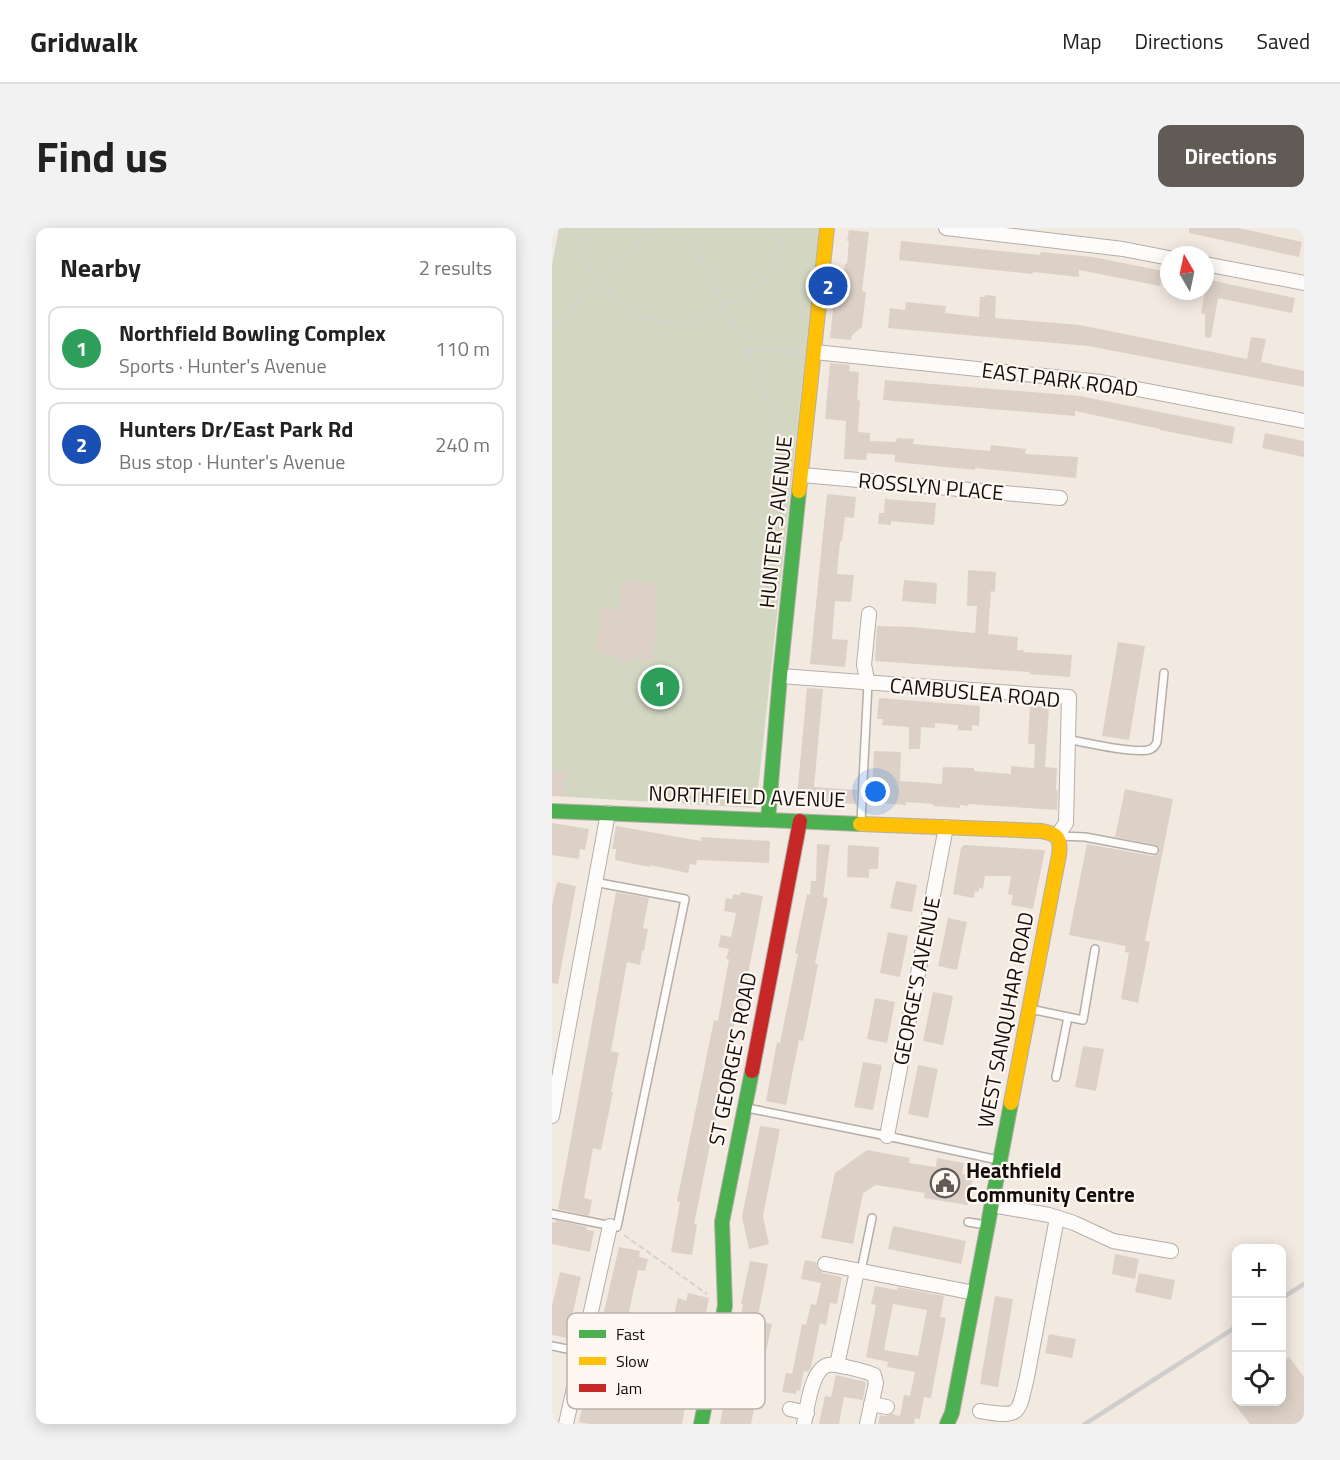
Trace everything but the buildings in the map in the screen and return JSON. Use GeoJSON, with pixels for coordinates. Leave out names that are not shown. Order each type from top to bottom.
{"type":"FeatureCollection","features":[{"type":"Feature","properties":{"kind":"street","name":"HUNTER'S AVENUE"},"geometry":{"type":"LineString","coordinates":[[768,820],[780,676],[827,228]]}},
{"type":"Feature","properties":{"kind":"street"},"geometry":{"type":"LineString","coordinates":[[946,228],[1123,249],[1160,256]]}},
{"type":"Feature","properties":{"kind":"street"},"geometry":{"type":"LineString","coordinates":[[1214,266],[1304,283]]}},
{"type":"Feature","properties":{"kind":"street","name":"EAST PARK ROAD"},"geometry":{"type":"LineString","coordinates":[[815,352],[1101,382],[1304,421]]}},
{"type":"Feature","properties":{"kind":"street","name":"ROSSLYN PLACE"},"geometry":{"type":"LineString","coordinates":[[802,475],[1060,498]]}},
{"type":"Feature","properties":{"kind":"street"},"geometry":{"type":"LineString","coordinates":[[868,683],[864,665],[869,614]]}},
{"type":"Feature","properties":{"kind":"street","name":"CAMBUSLEA ROAD"},"geometry":{"type":"LineString","coordinates":[[780,676],[1069,697],[1071,740],[1066,823],[1058,836]]}},
{"type":"Feature","properties":{"kind":"street","name":"NORTHFIELD AVENUE"},"geometry":{"type":"LineString","coordinates":[[552,811],[1041,831],[1052,832],[1058,836]]}},
{"type":"Feature","properties":{"kind":"street"},"geometry":{"type":"LineString","coordinates":[[552,1116],[608,813]]}},
{"type":"Feature","properties":{"kind":"street","name":"ST GEORGE'S ROAD"},"geometry":{"type":"LineString","coordinates":[[723,1313],[722,1222],[800,821]]}},
{"type":"Feature","properties":{"kind":"street","name":"GEORGE'S AVENUE"},"geometry":{"type":"LineString","coordinates":[[887,1136],[946,827]]}},
{"type":"Feature","properties":{"kind":"street","name":"WEST SANQUHAR ROAD"},"geometry":{"type":"LineString","coordinates":[[946,1424],[952,1413],[1030,1009],[1059,855],[1058,836]]}},
{"type":"Feature","properties":{"kind":"street"},"geometry":{"type":"LineString","coordinates":[[992,1205],[1049,1215],[1074,1223],[1113,1241],[1171,1251]]}},
{"type":"Feature","properties":{"kind":"street"},"geometry":{"type":"LineString","coordinates":[[980,1411],[1011,1414],[1017,1409],[1022,1398],[1058,1218]]}},
{"type":"Feature","properties":{"kind":"street"},"geometry":{"type":"LineString","coordinates":[[591,1313],[610,1226]]}},
{"type":"Feature","properties":{"kind":"street"},"geometry":{"type":"LineString","coordinates":[[825,1264],[975,1293]]}},
{"type":"Feature","properties":{"kind":"street"},"geometry":{"type":"LineString","coordinates":[[837,1365],[859,1271]]}},
{"type":"Feature","properties":{"kind":"street"},"geometry":{"type":"LineString","coordinates":[[790,1409],[805,1418],[818,1371],[826,1365],[837,1365],[874,1375],[876,1383],[867,1424]]}},
{"type":"Feature","properties":{"kind":"street"},"geometry":{"type":"LineString","coordinates":[[871,1404],[887,1407]]}},
{"type":"Feature","properties":{"kind":"street"},"geometry":{"type":"LineString","coordinates":[[566,1424],[569,1409]]}},
{"type":"Feature","properties":{"kind":"street","name":"ST GEORGE'S ROAD"},"geometry":{"type":"LineString","coordinates":[[701,1424],[704,1409]]}},
{"type":"Feature","properties":{"kind":"lane"},"geometry":{"type":"LineString","coordinates":[[1071,740],[1120,749],[1150,750],[1155,746],[1164,673]]}},
{"type":"Feature","properties":{"kind":"lane"},"geometry":{"type":"LineString","coordinates":[[861,823],[868,683]]}},
{"type":"Feature","properties":{"kind":"lane","name":"NORTHFIELD AVENUE"},"geometry":{"type":"LineString","coordinates":[[1058,836],[1085,837],[1154,850]]}},
{"type":"Feature","properties":{"kind":"lane"},"geometry":{"type":"LineString","coordinates":[[552,1214],[617,1227],[685,899],[594,882]]}},
{"type":"Feature","properties":{"kind":"lane"},"geometry":{"type":"LineString","coordinates":[[1030,1009],[1083,1020],[1095,949]]}},
{"type":"Feature","properties":{"kind":"lane"},"geometry":{"type":"LineString","coordinates":[[1056,1077],[1068,1017]]}},
{"type":"Feature","properties":{"kind":"lane"},"geometry":{"type":"LineString","coordinates":[[745,1107],[1001,1161]]}},
{"type":"Feature","properties":{"kind":"lane"},"geometry":{"type":"LineString","coordinates":[[859,1271],[872,1218]]}},
{"type":"Feature","properties":{"kind":"lane"},"geometry":{"type":"LineString","coordinates":[[968,1222],[988,1226]]}},
{"type":"Feature","properties":{"kind":"lane"},"geometry":{"type":"LineString","coordinates":[[552,1346],[567,1349]]}},
{"type":"Feature","properties":{"kind":"path"},"geometry":{"type":"LineString","coordinates":[[580,228],[587,260],[598,281],[618,302],[642,316],[668,323],[694,324],[744,295],[767,277],[782,248],[784,228]]}},
{"type":"Feature","properties":{"kind":"path"},"geometry":{"type":"LineString","coordinates":[[552,328],[653,228]]}},
{"type":"Feature","properties":{"kind":"path"},"geometry":{"type":"LineString","coordinates":[[684,228],[747,351],[784,441]]}},
{"type":"Feature","properties":{"kind":"path"},"geometry":{"type":"LineString","coordinates":[[747,351],[815,352]]}},
{"type":"Feature","properties":{"kind":"path"},"geometry":{"type":"LineString","coordinates":[[610,1226],[724,1306]]}},
{"type":"Feature","properties":{"kind":"green space"},"geometry":{"type":"Polygon","coordinates":[[[559,228],[819,228],[756,808],[552,796],[552,265],[559,228]]]}},
{"type":"Feature","properties":{"kind":"railway"},"geometry":{"type":"LineString","coordinates":[[1286,1295],[1304,1284]]}},
{"type":"Feature","properties":{"kind":"railway"},"geometry":{"type":"LineString","coordinates":[[1085,1424],[1232,1330]]}},
{"type":"Feature","properties":{"kind":"traffic: fast"},"geometry":{"type":"LineString","coordinates":[[768,820],[799,491]]}},
{"type":"Feature","properties":{"kind":"traffic: fast"},"geometry":{"type":"LineString","coordinates":[[552,811],[860,824]]}},
{"type":"Feature","properties":{"kind":"traffic: fast"},"geometry":{"type":"LineString","coordinates":[[724,1313],[722,1222],[752,1071]]}},
{"type":"Feature","properties":{"kind":"traffic: fast"},"geometry":{"type":"LineString","coordinates":[[947,1424],[952,1413],[1011,1103]]}},
{"type":"Feature","properties":{"kind":"traffic: fast"},"geometry":{"type":"LineString","coordinates":[[701,1424],[704,1409]]}},
{"type":"Feature","properties":{"kind":"traffic: slow"},"geometry":{"type":"LineString","coordinates":[[799,491],[827,228]]}},
{"type":"Feature","properties":{"kind":"traffic: slow"},"geometry":{"type":"LineString","coordinates":[[860,824],[1041,831],[1055,835],[1059,841],[1059,855],[1011,1103]]}},
{"type":"Feature","properties":{"kind":"traffic: jam"},"geometry":{"type":"LineString","coordinates":[[752,1071],[800,821]]}},
{"type":"Feature","properties":{"kind":"place","name":"Hunters Dr/East Park Rd"},"geometry":{"type":"Point","coordinates":[828,286]}},
{"type":"Feature","properties":{"kind":"place","name":"Northfield Bowling Complex"},"geometry":{"type":"Point","coordinates":[660,687]}},
{"type":"Feature","properties":{"kind":"place","name":"Heathfield Community Centre"},"geometry":{"type":"Point","coordinates":[945,1183]}}]}
